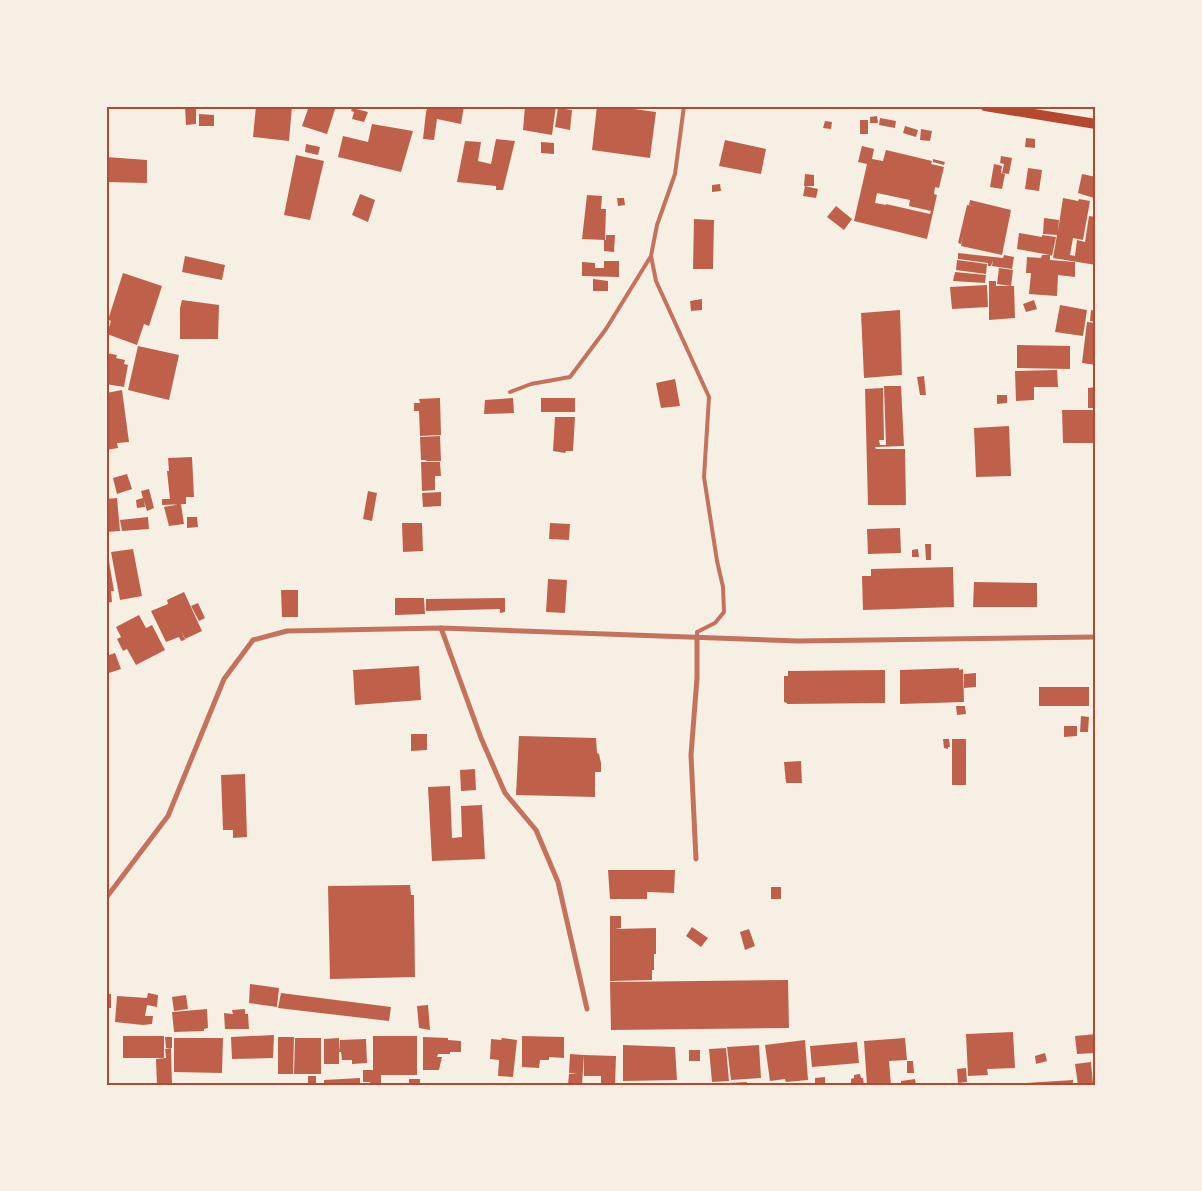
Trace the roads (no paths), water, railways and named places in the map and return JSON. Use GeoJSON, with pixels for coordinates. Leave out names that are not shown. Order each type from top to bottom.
{"type":"FeatureCollection","features":[{"type":"Feature","properties":{"kind":"main road"},"geometry":{"type":"LineString","coordinates":[[985,106],[1096,124]]}},
{"type":"Feature","properties":{"kind":"street"},"geometry":{"type":"LineString","coordinates":[[441,628],[481,738],[505,793],[536,830],[558,882],[586,1009]]}},
{"type":"Feature","properties":{"kind":"street"},"geometry":{"type":"LineString","coordinates":[[107,896],[168,816],[224,679],[253,640],[287,631],[441,628],[798,641],[1096,638]]}},
{"type":"Feature","properties":{"kind":"street"},"geometry":{"type":"LineString","coordinates":[[696,859],[691,755],[697,678],[697,637]]}},
{"type":"Feature","properties":{"kind":"lane"},"geometry":{"type":"LineString","coordinates":[[510,392],[531,384],[570,377],[606,329],[650,256],[657,225],[675,174],[684,106]]}},
{"type":"Feature","properties":{"kind":"lane"},"geometry":{"type":"LineString","coordinates":[[650,256],[656,280],[710,396],[704,477],[723,587],[724,612],[715,623],[697,632],[697,637]]}}]}
